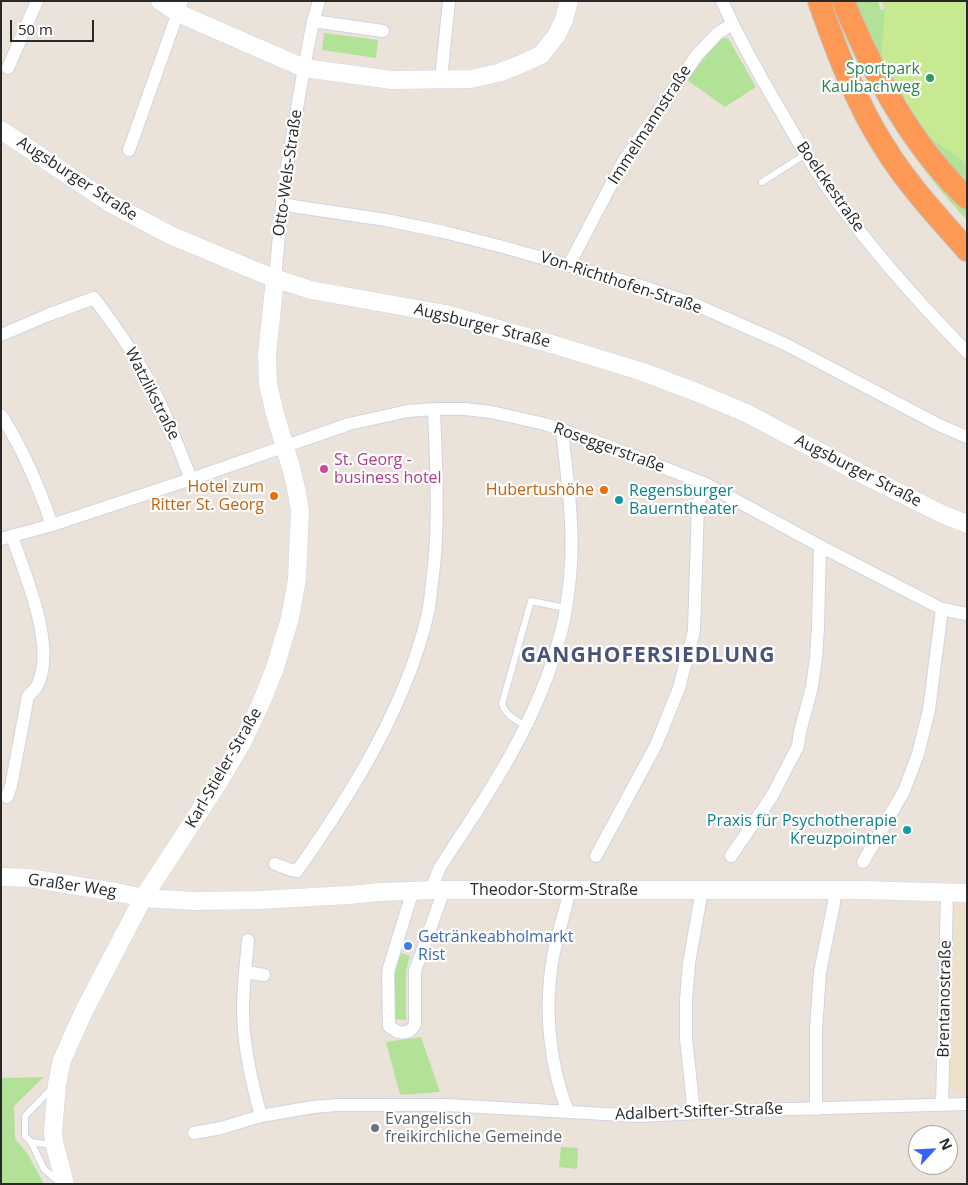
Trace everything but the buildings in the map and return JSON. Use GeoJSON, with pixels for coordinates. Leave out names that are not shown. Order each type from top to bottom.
{"type":"FeatureCollection","features":[{"type":"Feature","properties":{"kind":"highway"},"geometry":{"type":"LineString","coordinates":[[819,1],[834,45],[854,93],[885,148],[922,200],[967,250]]}},
{"type":"Feature","properties":{"kind":"highway"},"geometry":{"type":"LineString","coordinates":[[843,1],[855,31],[900,114],[930,159],[967,198]]}},
{"type":"Feature","properties":{"kind":"street"},"geometry":{"type":"LineString","coordinates":[[8,68],[37,1]]}},
{"type":"Feature","properties":{"kind":"street"},"geometry":{"type":"LineString","coordinates":[[160,1],[180,7],[304,68],[392,80],[471,78],[498,73],[519,65],[541,55],[556,36],[564,20],[569,1]]}},
{"type":"Feature","properties":{"kind":"street","name":"Otto-Wels-Straße"},"geometry":{"type":"LineString","coordinates":[[275,279],[282,204],[304,68],[318,1]]}},
{"type":"Feature","properties":{"kind":"street"},"geometry":{"type":"LineString","coordinates":[[441,79],[449,1]]}},
{"type":"Feature","properties":{"kind":"street","name":"Boelckestraße"},"geometry":{"type":"LineString","coordinates":[[722,1],[761,78],[831,193],[906,287],[967,352]]}},
{"type":"Feature","properties":{"kind":"street"},"geometry":{"type":"LineString","coordinates":[[130,150],[180,7]]}},
{"type":"Feature","properties":{"kind":"street"},"geometry":{"type":"LineString","coordinates":[[313,20],[383,31]]}},
{"type":"Feature","properties":{"kind":"street","name":"Immelmannstraße"},"geometry":{"type":"LineString","coordinates":[[569,265],[623,162],[697,55],[718,33],[732,24]]}},
{"type":"Feature","properties":{"kind":"street","name":"Augsburger Straße"},"geometry":{"type":"LineString","coordinates":[[1,130],[110,204],[170,235],[275,279],[311,290],[445,314],[643,372],[746,413],[854,470],[942,514],[967,524]]}},
{"type":"Feature","properties":{"kind":"street","name":"Von-Richthofen-Straße"},"geometry":{"type":"LineString","coordinates":[[282,204],[386,220],[444,232],[569,265],[694,304],[785,344],[967,438]]}},
{"type":"Feature","properties":{"kind":"street","name":"Karl-Stieler-Straße"},"geometry":{"type":"LineString","coordinates":[[63,1184],[54,1142],[53,1124],[56,1084],[62,1060],[84,1010],[143,898],[242,743],[276,668],[290,618],[297,579],[300,511],[268,384],[267,355],[275,279]]}},
{"type":"Feature","properties":{"kind":"street","name":"Watzlikstraße"},"geometry":{"type":"LineString","coordinates":[[1,335],[94,298],[128,345],[146,375],[191,479]]}},
{"type":"Feature","properties":{"kind":"street"},"geometry":{"type":"LineString","coordinates":[[275,864],[297,871],[330,825],[353,787],[393,711],[413,662],[428,612],[435,559],[437,520],[434,409]]}},
{"type":"Feature","properties":{"kind":"street","name":"Roseggerstraße"},"geometry":{"type":"LineString","coordinates":[[7,538],[191,479],[349,424],[408,411],[465,409],[491,412],[545,424],[706,484],[942,609],[967,614]]}},
{"type":"Feature","properties":{"kind":"street"},"geometry":{"type":"LineString","coordinates":[[1,415],[18,444],[38,486],[52,525]]}},
{"type":"Feature","properties":{"kind":"street"},"geometry":{"type":"LineString","coordinates":[[413,890],[388,975],[389,1026],[396,1032],[406,1032],[416,1024],[415,971],[439,890],[434,882],[440,867],[495,783],[526,726],[542,692],[561,635],[570,576],[571,516],[562,430]]}},
{"type":"Feature","properties":{"kind":"street"},"geometry":{"type":"LineString","coordinates":[[596,856],[656,745],[679,688],[694,631],[698,504],[706,484]]}},
{"type":"Feature","properties":{"kind":"street"},"geometry":{"type":"LineString","coordinates":[[7,538],[36,606],[44,645],[42,672],[37,686],[28,696],[11,786],[7,797]]}},
{"type":"Feature","properties":{"kind":"street"},"geometry":{"type":"LineString","coordinates":[[731,856],[772,796],[798,746],[812,687],[816,658],[820,546]]}},
{"type":"Feature","properties":{"kind":"street"},"geometry":{"type":"LineString","coordinates":[[864,862],[904,791],[918,754],[929,710],[942,609]]}},
{"type":"Feature","properties":{"kind":"street","name":"Graßer Weg"},"geometry":{"type":"LineString","coordinates":[[1,877],[36,879],[121,892],[143,898]]}},
{"type":"Feature","properties":{"kind":"street","name":"Theodor-Storm-Straße"},"geometry":{"type":"LineString","coordinates":[[143,898],[196,901],[258,900],[413,890],[900,890],[967,893]]}},
{"type":"Feature","properties":{"kind":"street"},"geometry":{"type":"LineString","coordinates":[[568,1112],[556,1073],[550,1037],[548,1002],[553,957],[570,890]]}},
{"type":"Feature","properties":{"kind":"street"},"geometry":{"type":"LineString","coordinates":[[694,1112],[686,1038],[686,1000],[689,963],[702,890]]}},
{"type":"Feature","properties":{"kind":"street"},"geometry":{"type":"LineString","coordinates":[[816,1109],[816,1029],[820,972],[835,890]]}},
{"type":"Feature","properties":{"kind":"street","name":"Brentanostraße"},"geometry":{"type":"LineString","coordinates":[[942,1105],[947,893]]}},
{"type":"Feature","properties":{"kind":"street"},"geometry":{"type":"LineString","coordinates":[[248,940],[243,1010],[245,1036],[247,1054],[262,1116]]}},
{"type":"Feature","properties":{"kind":"street"},"geometry":{"type":"LineString","coordinates":[[246,972],[264,974]]}},
{"type":"Feature","properties":{"kind":"street","name":"Adalbert-Stifter-Straße"},"geometry":{"type":"LineString","coordinates":[[194,1134],[262,1116],[313,1107],[338,1105],[446,1105],[640,1116],[694,1112],[967,1104]]}},
{"type":"Feature","properties":{"kind":"lane"},"geometry":{"type":"LineString","coordinates":[[762,182],[806,154]]}},
{"type":"Feature","properties":{"kind":"lane"},"geometry":{"type":"LineString","coordinates":[[526,726],[507,715],[502,704],[531,601],[566,608]]}},
{"type":"Feature","properties":{"kind":"lane","name":"Karl-Stieler-Straße"},"geometry":{"type":"LineString","coordinates":[[56,1084],[25,1116],[25,1136],[31,1142],[44,1169],[63,1184]]}},
{"type":"Feature","properties":{"kind":"lane"},"geometry":{"type":"LineString","coordinates":[[31,1142],[45,1144],[54,1142]]}},
{"type":"Feature","properties":{"kind":"shaded area"},"geometry":{"type":"Polygon","coordinates":[[[951,905],[967,905],[967,1093],[955,1093],[950,1087],[951,905]]]}},
{"type":"Feature","properties":{"kind":"green space"},"geometry":{"type":"Polygon","coordinates":[[[830,1],[835,1],[956,200],[967,210],[967,220],[918,162],[890,120],[864,76],[830,1]]]}},
{"type":"Feature","properties":{"kind":"green space"},"geometry":{"type":"Polygon","coordinates":[[[852,1],[878,1],[881,10],[909,1],[967,1],[902,66],[905,99],[921,126],[934,140],[967,163],[967,188],[902,101],[852,1]]]}},
{"type":"Feature","properties":{"kind":"green space","name":"Sportpark Kaulbachweg"},"geometry":{"type":"Polygon","coordinates":[[[882,1],[967,1],[967,163],[934,140],[921,126],[881,56],[885,11],[882,1]]]}},
{"type":"Feature","properties":{"kind":"green space"},"geometry":{"type":"Polygon","coordinates":[[[324,33],[378,40],[376,58],[322,50],[324,33]]]}},
{"type":"Feature","properties":{"kind":"green space"},"geometry":{"type":"Polygon","coordinates":[[[728,38],[756,87],[725,107],[687,80],[719,39],[728,38]]]}},
{"type":"Feature","properties":{"kind":"green space"},"geometry":{"type":"Polygon","coordinates":[[[401,953],[410,956],[406,971],[406,1020],[395,1019],[395,971],[401,953]]]}},
{"type":"Feature","properties":{"kind":"green space"},"geometry":{"type":"Polygon","coordinates":[[[421,1037],[440,1092],[400,1095],[386,1042],[421,1037]]]}},
{"type":"Feature","properties":{"kind":"green space"},"geometry":{"type":"Polygon","coordinates":[[[44,1077],[14,1106],[15,1139],[27,1153],[44,1184],[1,1184],[1,1078],[44,1077]]]}},
{"type":"Feature","properties":{"kind":"green space"},"geometry":{"type":"Polygon","coordinates":[[[561,1147],[578,1148],[577,1169],[559,1167],[561,1147]]]}},
{"type":"Feature","properties":{"kind":"place","name":"Sportpark Kaulbachweg"},"geometry":{"type":"Point","coordinates":[930,78]}},
{"type":"Feature","properties":{"kind":"place","name":"St. Georg - business hotel"},"geometry":{"type":"Point","coordinates":[324,469]}},
{"type":"Feature","properties":{"kind":"place","name":"Hubertushöhe"},"geometry":{"type":"Point","coordinates":[604,490]}},
{"type":"Feature","properties":{"kind":"place","name":"Hotel zum Ritter St. Georg"},"geometry":{"type":"Point","coordinates":[274,496]}},
{"type":"Feature","properties":{"kind":"place","name":"Regensburger Bauerntheater"},"geometry":{"type":"Point","coordinates":[619,500]}},
{"type":"Feature","properties":{"kind":"place","name":"Praxis für Psychotherapie Kreuzpointner"},"geometry":{"type":"Point","coordinates":[907,830]}},
{"type":"Feature","properties":{"kind":"place","name":"Getränkeabholmarkt Rist"},"geometry":{"type":"Point","coordinates":[408,946]}},
{"type":"Feature","properties":{"kind":"place","name":"Evangelisch freikirchliche Gemeinde"},"geometry":{"type":"Point","coordinates":[375,1128]}},
{"type":"Feature","properties":{"kind":"district","name":"GANGHOFERSIEDLUNG"},"geometry":{"type":"Point","coordinates":[648,656]}}]}
